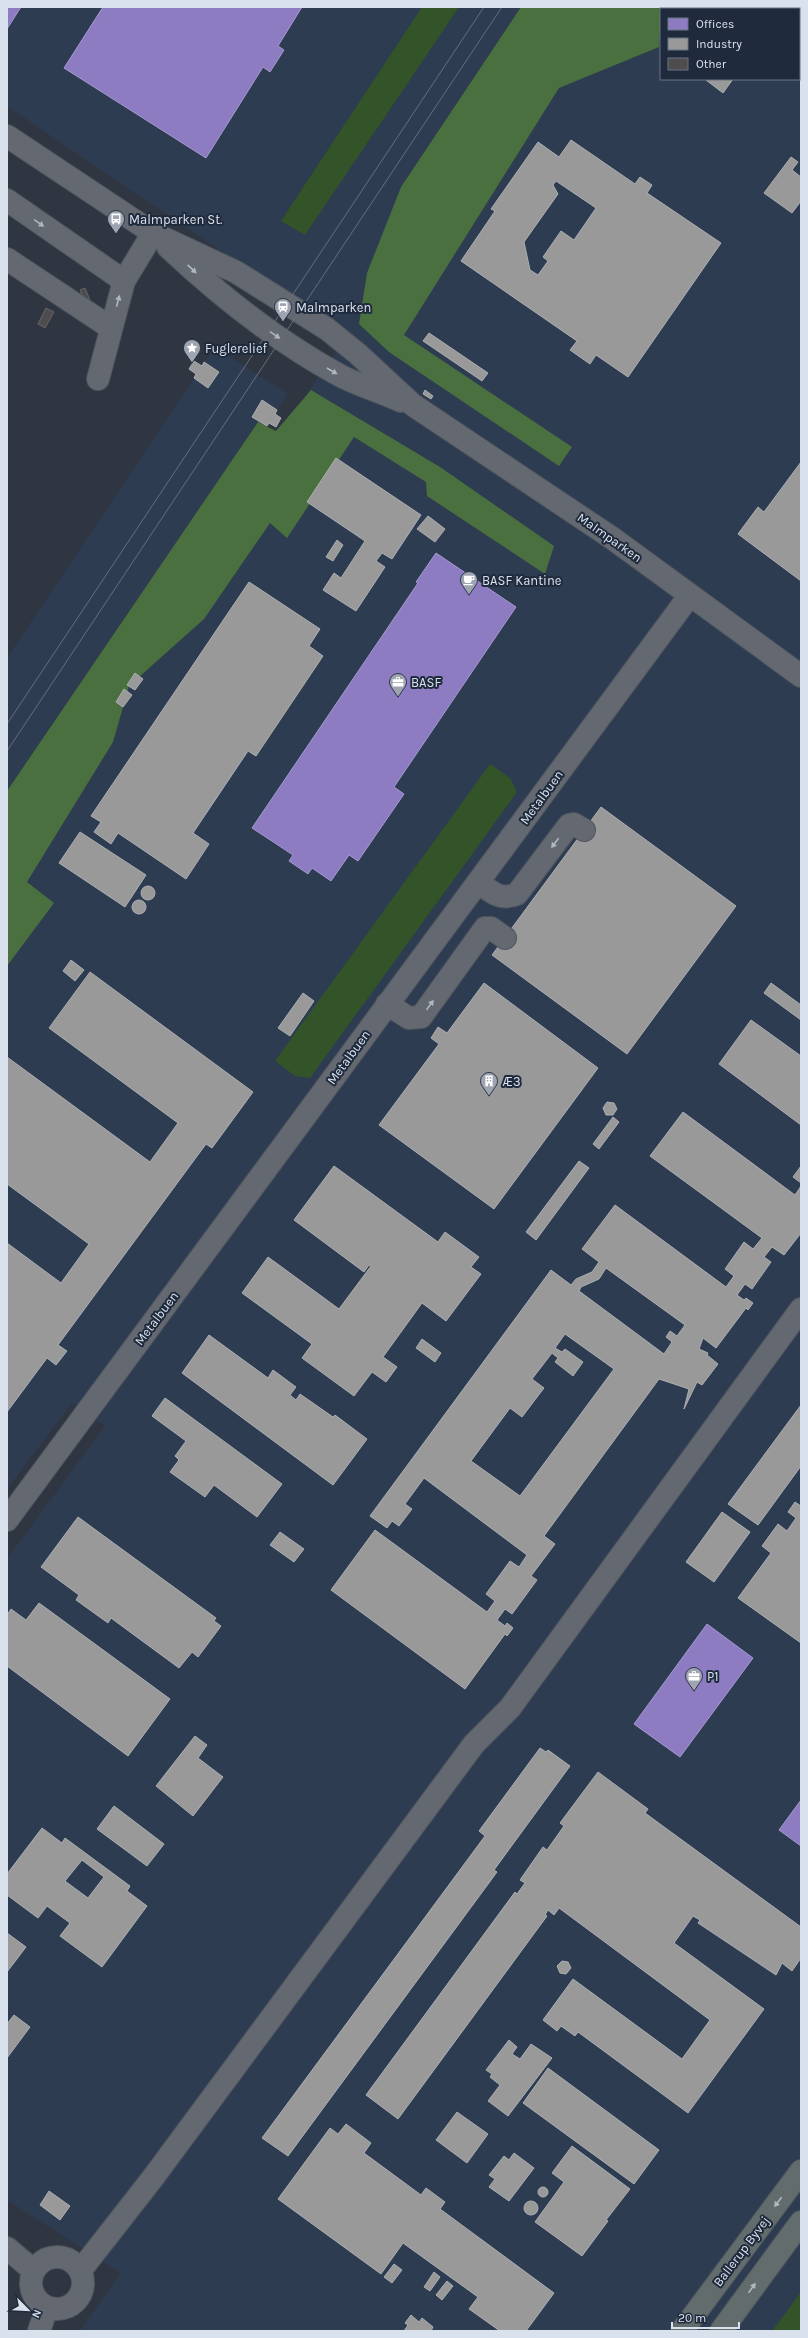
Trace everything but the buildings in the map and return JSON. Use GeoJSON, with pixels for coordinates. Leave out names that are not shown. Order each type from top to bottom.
{"type":"FeatureCollection","features":[{"type":"Feature","properties":{"kind":"main road","name":"Ballerup Byvej"},"geometry":{"type":"LineString","coordinates":[[682,2331],[801,2171]]}},
{"type":"Feature","properties":{"kind":"main road"},"geometry":{"type":"LineString","coordinates":[[721,2331],[801,2222]]}},
{"type":"Feature","properties":{"kind":"street","name":"Malmparken"},"geometry":{"type":"LineString","coordinates":[[7,136],[153,233],[242,275],[327,329],[358,354],[413,406],[612,538],[801,676]]}},
{"type":"Feature","properties":{"kind":"street"},"geometry":{"type":"LineString","coordinates":[[7,200],[124,281]]}},
{"type":"Feature","properties":{"kind":"street","name":"Malmparken"},"geometry":{"type":"LineString","coordinates":[[153,233],[211,287],[241,312],[308,357],[340,376],[413,406]]}},
{"type":"Feature","properties":{"kind":"street"},"geometry":{"type":"LineString","coordinates":[[98,380],[124,281],[153,233]]}},
{"type":"Feature","properties":{"kind":"street"},"geometry":{"type":"LineString","coordinates":[[7,259],[111,328]]}},
{"type":"Feature","properties":{"kind":"street","name":"Metalbuen"},"geometry":{"type":"LineString","coordinates":[[7,1520],[690,595]]}},
{"type":"Feature","properties":{"kind":"street"},"geometry":{"type":"LineString","coordinates":[[478,882],[495,894],[507,898],[517,894],[568,825],[574,824],[584,830]]}},
{"type":"Feature","properties":{"kind":"street"},"geometry":{"type":"LineString","coordinates":[[388,1004],[409,1018],[421,1017],[485,928],[491,928],[505,938]]}},
{"type":"Feature","properties":{"kind":"street"},"geometry":{"type":"LineString","coordinates":[[80,2271],[156,2172],[474,1744],[510,1708],[801,1309]]}},
{"type":"Feature","properties":{"kind":"street"},"geometry":{"type":"LineString","coordinates":[[7,2248],[34,2271]]}},
{"type":"Feature","properties":{"kind":"street"},"geometry":{"type":"LineString","coordinates":[[58,2258],[71,2262],[80,2271],[83,2281],[82,2292],[73,2304],[57,2309],[47,2307],[38,2301],[33,2291],[32,2280],[34,2271],[44,2261],[58,2258]]}},
{"type":"Feature","properties":{"kind":"street"},"geometry":{"type":"LineString","coordinates":[[39,2331],[47,2307]]}},
{"type":"Feature","properties":{"kind":"shaded area"},"geometry":{"type":"Polygon","coordinates":[[[7,7],[801,7],[801,2331],[80,2331],[121,2273],[7,2200],[7,1559],[105,1426],[72,1403],[7,1489],[7,836],[346,336],[7,106],[7,7]]]}},
{"type":"Feature","properties":{"kind":"shaded area"},"geometry":{"type":"Polygon","coordinates":[[[215,347],[288,394],[266,428],[258,422],[7,791],[7,658],[215,347]]]}},
{"type":"Feature","properties":{"kind":"green space"},"geometry":{"type":"Polygon","coordinates":[[[422,7],[459,7],[305,235],[281,221],[422,7]]]}},
{"type":"Feature","properties":{"kind":"green space"},"geometry":{"type":"Polygon","coordinates":[[[521,7],[675,7],[660,8],[659,47],[559,88],[404,335],[572,447],[559,466],[389,352],[359,324],[367,273],[401,187],[521,7]]]}},
{"type":"Feature","properties":{"kind":"green space"},"geometry":{"type":"Polygon","coordinates":[[[311,390],[440,467],[554,546],[545,574],[427,496],[426,482],[354,437],[287,538],[270,523],[204,619],[129,686],[113,742],[27,882],[54,903],[7,966],[7,791],[258,422],[276,431],[311,390]]]}},
{"type":"Feature","properties":{"kind":"green space"},"geometry":{"type":"Polygon","coordinates":[[[490,764],[510,778],[517,792],[310,1078],[295,1076],[275,1061],[490,764]]]}},
{"type":"Feature","properties":{"kind":"green space"},"geometry":{"type":"Polygon","coordinates":[[[801,2292],[801,2331],[772,2331],[801,2292]]]}},
{"type":"Feature","properties":{"kind":"tram line"},"geometry":{"type":"LineString","coordinates":[[7,724],[484,7]]}},
{"type":"Feature","properties":{"kind":"tram line"},"geometry":{"type":"LineString","coordinates":[[7,751],[502,7]]}},
{"type":"Feature","properties":{"kind":"place","name":"Malmparken St."},"geometry":{"type":"Point","coordinates":[116,234]}},
{"type":"Feature","properties":{"kind":"place","name":"Malmparken"},"geometry":{"type":"Point","coordinates":[283,322]}},
{"type":"Feature","properties":{"kind":"place","name":"Fuglerelief"},"geometry":{"type":"Point","coordinates":[192,363]}},
{"type":"Feature","properties":{"kind":"place","name":"BASF Kantine"},"geometry":{"type":"Point","coordinates":[469,595]}},
{"type":"Feature","properties":{"kind":"place","name":"BASF"},"geometry":{"type":"Point","coordinates":[398,697]}},
{"type":"Feature","properties":{"kind":"place","name":"Æ3"},"geometry":{"type":"Point","coordinates":[489,1096]}},
{"type":"Feature","properties":{"kind":"place","name":"P1"},"geometry":{"type":"Point","coordinates":[694,1691]}}]}
